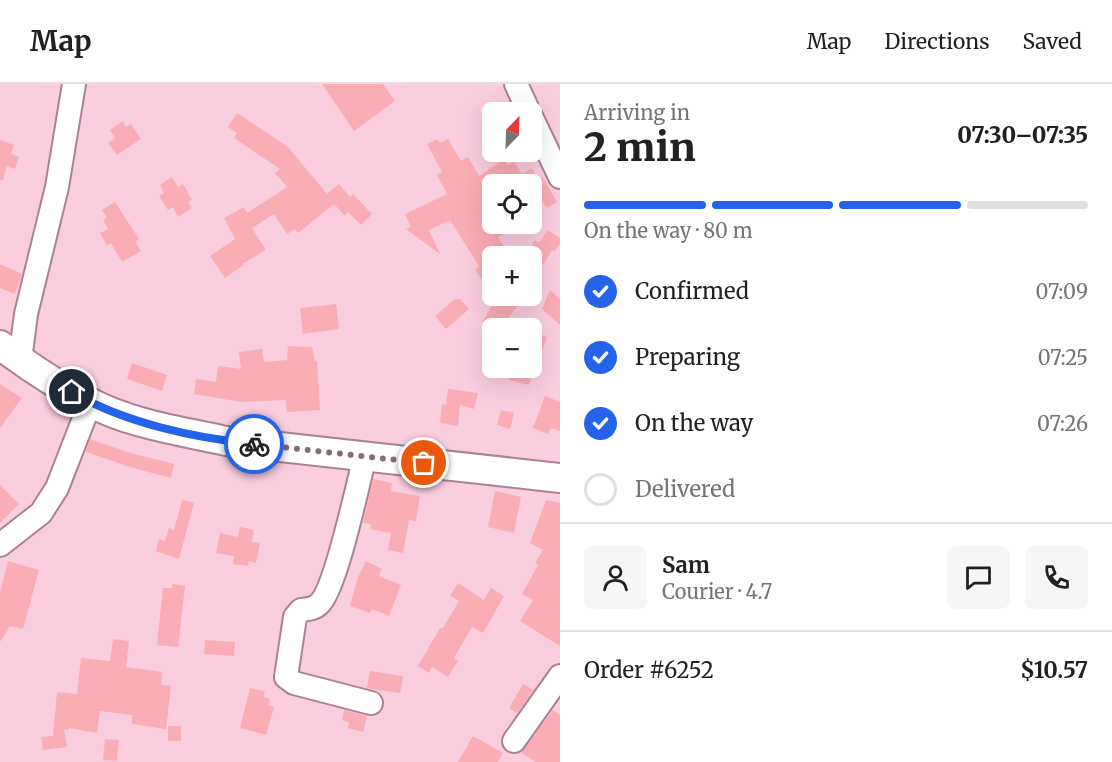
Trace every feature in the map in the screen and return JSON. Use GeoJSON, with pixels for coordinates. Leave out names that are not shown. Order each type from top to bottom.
{"type":"FeatureCollection","features":[{"type":"Feature","properties":{"kind":"main road"},"geometry":{"type":"LineString","coordinates":[[10,353],[90,403],[127,417],[226,441],[555,473]]}},
{"type":"Feature","properties":{"kind":"street"},"geometry":{"type":"LineString","coordinates":[[10,353],[26,314],[57,187],[74,84]]}},
{"type":"Feature","properties":{"kind":"street"},"geometry":{"type":"LineString","coordinates":[[516,84],[524,102]]}},
{"type":"Feature","properties":{"kind":"street"},"geometry":{"type":"LineString","coordinates":[[542,139],[560,177]]}},
{"type":"Feature","properties":{"kind":"street"},"geometry":{"type":"LineString","coordinates":[[0,545],[41,513],[57,488],[90,403]]}},
{"type":"Feature","properties":{"kind":"street"},"geometry":{"type":"LineString","coordinates":[[365,456],[344,542],[326,593],[320,604],[312,609],[301,609],[296,617],[286,677],[294,683],[371,703]]}},
{"type":"Feature","properties":{"kind":"street"},"geometry":{"type":"LineString","coordinates":[[514,741],[560,676]]}},
{"type":"Feature","properties":{"kind":"building"},"geometry":{"type":"Polygon","coordinates":[[[322,84],[383,84],[395,101],[354,131],[322,84]]]}},
{"type":"Feature","properties":{"kind":"building"},"geometry":{"type":"Polygon","coordinates":[[[237,113],[288,147],[327,194],[339,184],[350,197],[353,194],[372,214],[361,225],[348,212],[345,216],[334,204],[298,233],[295,229],[287,234],[274,214],[252,228],[266,250],[242,264],[225,278],[210,256],[235,239],[224,218],[244,207],[247,213],[287,187],[275,173],[280,169],[234,138],[237,133],[228,127],[237,113]]]}},
{"type":"Feature","properties":{"kind":"building"},"geometry":{"type":"Polygon","coordinates":[[[123,121],[126,127],[131,124],[141,139],[117,155],[108,143],[115,138],[110,130],[123,121]]]}},
{"type":"Feature","properties":{"kind":"building"},"geometry":{"type":"Polygon","coordinates":[[[437,139],[440,143],[448,139],[461,161],[468,157],[479,176],[500,162],[506,162],[508,165],[515,162],[522,174],[482,174],[482,234],[503,234],[498,237],[504,246],[482,246],[482,280],[475,270],[479,266],[450,220],[429,230],[440,254],[406,229],[411,227],[405,214],[447,194],[437,175],[442,172],[427,144],[437,139]]]}},
{"type":"Feature","properties":{"kind":"building"},"geometry":{"type":"Polygon","coordinates":[[[0,140],[14,145],[11,154],[19,157],[15,169],[7,166],[3,180],[0,180],[0,140]]]}},
{"type":"Feature","properties":{"kind":"building"},"geometry":{"type":"Polygon","coordinates":[[[532,168],[535,174],[522,174],[532,168]]]}},
{"type":"Feature","properties":{"kind":"building"},"geometry":{"type":"Polygon","coordinates":[[[172,177],[178,187],[183,184],[192,200],[188,202],[192,208],[178,217],[173,207],[168,210],[159,196],[164,193],[160,185],[172,177]]]}},
{"type":"Feature","properties":{"kind":"building"},"geometry":{"type":"Polygon","coordinates":[[[543,177],[557,202],[547,208],[542,201],[543,177]]]}},
{"type":"Feature","properties":{"kind":"building"},"geometry":{"type":"Polygon","coordinates":[[[115,202],[139,239],[135,242],[141,251],[122,262],[111,243],[107,245],[100,233],[108,229],[103,220],[107,218],[102,210],[115,202]]]}},
{"type":"Feature","properties":{"kind":"building"},"geometry":{"type":"Polygon","coordinates":[[[548,230],[560,238],[560,244],[555,251],[552,250],[544,264],[542,263],[542,246],[531,246],[535,240],[539,243],[548,230]]]}},
{"type":"Feature","properties":{"kind":"building"},"geometry":{"type":"Polygon","coordinates":[[[0,264],[22,274],[15,294],[0,288],[0,264]]]}},
{"type":"Feature","properties":{"kind":"building"},"geometry":{"type":"Polygon","coordinates":[[[550,290],[560,299],[560,325],[542,309],[550,290]]]}},
{"type":"Feature","properties":{"kind":"building"},"geometry":{"type":"Polygon","coordinates":[[[455,299],[460,299],[469,309],[446,329],[435,316],[455,299]]]}},
{"type":"Feature","properties":{"kind":"building"},"geometry":{"type":"Polygon","coordinates":[[[336,304],[339,329],[303,334],[300,308],[336,304]]]}},
{"type":"Feature","properties":{"kind":"building"},"geometry":{"type":"Polygon","coordinates":[[[491,306],[518,306],[508,318],[485,318],[491,306]]]}},
{"type":"Feature","properties":{"kind":"building"},"geometry":{"type":"Polygon","coordinates":[[[542,335],[547,337],[542,350],[542,335]]]}},
{"type":"Feature","properties":{"kind":"building"},"geometry":{"type":"Polygon","coordinates":[[[288,346],[312,347],[315,361],[317,361],[320,410],[287,412],[286,400],[241,402],[194,394],[196,379],[216,382],[218,366],[241,369],[239,352],[262,349],[264,362],[287,360],[288,346]]]}},
{"type":"Feature","properties":{"kind":"building"},"geometry":{"type":"Polygon","coordinates":[[[132,363],[167,375],[162,391],[127,379],[132,363]]]}},
{"type":"Feature","properties":{"kind":"building"},"geometry":{"type":"Polygon","coordinates":[[[510,378],[532,378],[529,385],[509,380],[510,378]]]}},
{"type":"Feature","properties":{"kind":"building"},"geometry":{"type":"Polygon","coordinates":[[[0,384],[22,398],[0,428],[0,384]]]}},
{"type":"Feature","properties":{"kind":"building"},"geometry":{"type":"Polygon","coordinates":[[[448,389],[478,393],[474,409],[460,405],[458,426],[440,423],[442,404],[446,405],[448,389]]]}},
{"type":"Feature","properties":{"kind":"building"},"geometry":{"type":"Polygon","coordinates":[[[545,396],[560,402],[560,431],[551,428],[548,434],[533,428],[545,396]]]}},
{"type":"Feature","properties":{"kind":"building"},"geometry":{"type":"Polygon","coordinates":[[[501,410],[514,413],[510,429],[497,425],[501,410]]]}},
{"type":"Feature","properties":{"kind":"building"},"geometry":{"type":"Polygon","coordinates":[[[90,439],[130,453],[174,464],[171,478],[86,452],[90,439]]]}},
{"type":"Feature","properties":{"kind":"building"},"geometry":{"type":"Polygon","coordinates":[[[373,479],[392,483],[391,491],[420,496],[416,521],[409,520],[403,553],[388,550],[391,533],[370,529],[371,524],[363,523],[373,479]]]}},
{"type":"Feature","properties":{"kind":"building"},"geometry":{"type":"Polygon","coordinates":[[[0,485],[19,504],[0,523],[0,485]]]}},
{"type":"Feature","properties":{"kind":"building"},"geometry":{"type":"Polygon","coordinates":[[[495,491],[521,497],[514,533],[488,527],[495,491]]]}},
{"type":"Feature","properties":{"kind":"building"},"geometry":{"type":"Polygon","coordinates":[[[182,500],[194,503],[179,559],[156,551],[159,539],[165,541],[169,528],[174,530],[182,500]]]}},
{"type":"Feature","properties":{"kind":"building"},"geometry":{"type":"Polygon","coordinates":[[[546,500],[560,503],[560,646],[520,621],[533,600],[522,594],[538,565],[535,563],[543,550],[530,543],[546,500]]]}},
{"type":"Feature","properties":{"kind":"building"},"geometry":{"type":"Polygon","coordinates":[[[240,527],[254,530],[252,542],[260,543],[256,563],[249,561],[248,566],[233,564],[234,556],[216,553],[220,533],[238,537],[240,527]]]}},
{"type":"Feature","properties":{"kind":"building"},"geometry":{"type":"Polygon","coordinates":[[[8,561],[39,570],[23,629],[10,626],[0,642],[0,592],[8,561]]]}},
{"type":"Feature","properties":{"kind":"building"},"geometry":{"type":"Polygon","coordinates":[[[366,561],[382,569],[379,576],[401,585],[389,616],[372,609],[370,613],[350,606],[358,577],[366,561]]]}},
{"type":"Feature","properties":{"kind":"building"},"geometry":{"type":"Polygon","coordinates":[[[458,583],[484,600],[491,588],[504,596],[483,633],[472,627],[454,658],[458,661],[448,677],[432,667],[429,673],[418,666],[459,601],[450,596],[458,583]]]}},
{"type":"Feature","properties":{"kind":"building"},"geometry":{"type":"Polygon","coordinates":[[[172,584],[185,586],[178,647],[157,645],[163,588],[172,588],[172,584]]]}},
{"type":"Feature","properties":{"kind":"building"},"geometry":{"type":"Polygon","coordinates":[[[113,639],[129,641],[126,667],[162,672],[161,685],[171,686],[166,729],[132,724],[132,715],[100,711],[97,733],[64,729],[67,747],[43,750],[41,737],[53,736],[57,692],[77,694],[81,658],[110,661],[113,639]]]}},
{"type":"Feature","properties":{"kind":"building"},"geometry":{"type":"Polygon","coordinates":[[[205,640],[235,642],[234,656],[204,654],[205,640]]]}},
{"type":"Feature","properties":{"kind":"building"},"geometry":{"type":"Polygon","coordinates":[[[370,671],[403,676],[400,693],[367,688],[370,671]]]}},
{"type":"Feature","properties":{"kind":"building"},"geometry":{"type":"Polygon","coordinates":[[[523,684],[534,690],[517,713],[509,708],[523,684]]]}},
{"type":"Feature","properties":{"kind":"building"},"geometry":{"type":"Polygon","coordinates":[[[250,688],[265,691],[263,697],[270,699],[268,705],[274,707],[266,735],[240,728],[250,688]]]}},
{"type":"Feature","properties":{"kind":"building"},"geometry":{"type":"Polygon","coordinates":[[[344,710],[367,716],[363,732],[348,728],[349,722],[342,720],[344,710]]]}},
{"type":"Feature","properties":{"kind":"building"},"geometry":{"type":"Polygon","coordinates":[[[553,710],[560,715],[560,762],[535,762],[521,752],[553,710]]]}},
{"type":"Feature","properties":{"kind":"building"},"geometry":{"type":"Polygon","coordinates":[[[168,726],[181,726],[181,741],[168,741],[168,726]]]}},
{"type":"Feature","properties":{"kind":"building"},"geometry":{"type":"Polygon","coordinates":[[[473,736],[503,753],[498,762],[458,762],[473,736]]]}},
{"type":"Feature","properties":{"kind":"building"},"geometry":{"type":"Polygon","coordinates":[[[105,739],[119,740],[117,761],[103,760],[105,739]]]}},
{"type":"Feature","properties":{"kind":"way so far"},"geometry":{"type":"LineString","coordinates":[[254,444],[424,463]]}},
{"type":"Feature","properties":{"kind":"route"},"geometry":{"type":"LineString","coordinates":[[72,392],[90,403],[127,417],[178,431],[254,444]]}}]}
